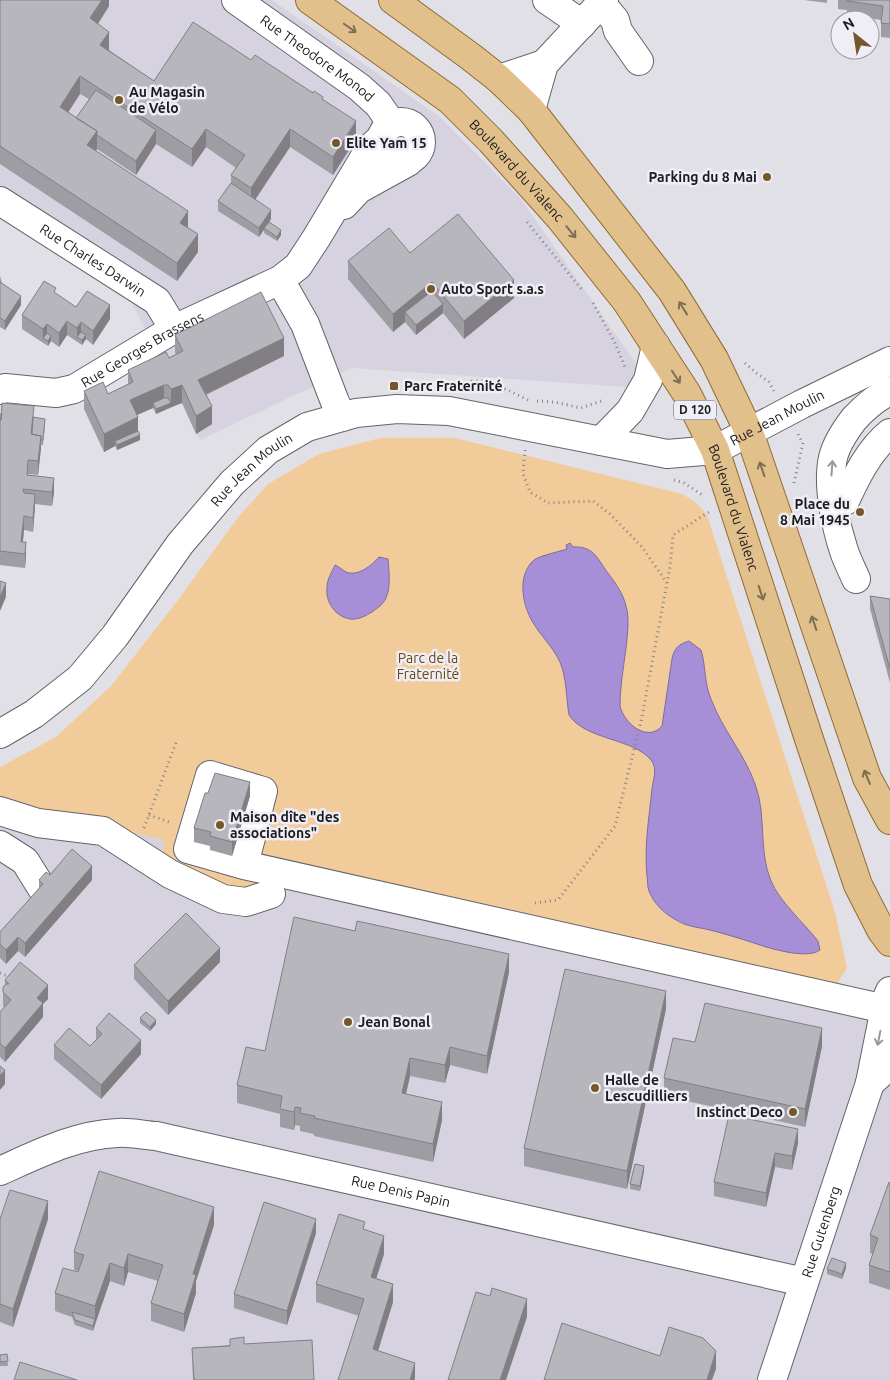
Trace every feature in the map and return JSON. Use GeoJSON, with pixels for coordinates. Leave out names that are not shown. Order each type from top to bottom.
{"type":"FeatureCollection","features":[{"type":"Feature","properties":{"kind":"main road","name":"Boulevard du Vialenc"},"geometry":{"type":"LineString","coordinates":[[310,0],[443,94],[491,141],[560,218],[627,302],[687,394],[715,450],[722,506],[858,885],[881,930],[890,942]]}},
{"type":"Feature","properties":{"kind":"main road","name":"D 120"},"geometry":{"type":"LineString","coordinates":[[393,0],[499,79],[530,110],[672,291],[714,359],[749,432],[867,778],[890,820]]}},
{"type":"Feature","properties":{"kind":"street","name":"Rue Theodore Monod"},"geometry":{"type":"LineString","coordinates":[[236,0],[359,87],[378,104],[387,131]]}},
{"type":"Feature","properties":{"kind":"street"},"geometry":{"type":"LineString","coordinates":[[547,0],[582,24]]}},
{"type":"Feature","properties":{"kind":"street"},"geometry":{"type":"LineString","coordinates":[[530,110],[544,64],[582,24],[606,8],[618,31],[645,57]]}},
{"type":"Feature","properties":{"kind":"street"},"geometry":{"type":"LineString","coordinates":[[499,79],[544,64]]}},
{"type":"Feature","properties":{"kind":"street","name":"Rue Georges Brassens"},"geometry":{"type":"LineString","coordinates":[[0,390],[5,388],[56,393],[74,389],[174,329],[280,280],[298,266],[370,148],[399,122],[406,122],[417,129],[422,141],[421,148],[414,159],[360,189],[317,237]]}},
{"type":"Feature","properties":{"kind":"street","name":"Rue Charles Darwin"},"geometry":{"type":"LineString","coordinates":[[0,201],[157,302],[174,329]]}},
{"type":"Feature","properties":{"kind":"street"},"geometry":{"type":"LineString","coordinates":[[280,280],[305,324],[342,417]]}},
{"type":"Feature","properties":{"kind":"street"},"geometry":{"type":"LineString","coordinates":[[601,441],[630,411],[648,380],[656,346]]}},
{"type":"Feature","properties":{"kind":"street","name":"Rue Jean Moulin"},"geometry":{"type":"LineString","coordinates":[[0,734],[34,714],[80,678],[115,636],[180,544],[232,483],[268,450],[307,427],[356,414],[397,409],[449,411],[667,454],[715,450],[802,404],[890,361]]}},
{"type":"Feature","properties":{"kind":"street"},"geometry":{"type":"LineString","coordinates":[[856,579],[844,552],[834,510],[832,464],[843,432],[864,408],[890,391]]}},
{"type":"Feature","properties":{"kind":"street"},"geometry":{"type":"LineString","coordinates":[[834,510],[845,501],[854,480],[880,442],[890,433]]}},
{"type":"Feature","properties":{"kind":"street"},"geometry":{"type":"LineString","coordinates":[[0,811],[38,823],[103,831],[170,874],[223,899],[246,902],[270,894]]}},
{"type":"Feature","properties":{"kind":"street"},"geometry":{"type":"LineString","coordinates":[[4,848],[33,843],[49,836],[59,826]]}},
{"type":"Feature","properties":{"kind":"street"},"geometry":{"type":"LineString","coordinates":[[4,848],[25,861],[43,890]]}},
{"type":"Feature","properties":{"kind":"street"},"geometry":{"type":"LineString","coordinates":[[244,866],[887,1000]]}},
{"type":"Feature","properties":{"kind":"street","name":"Rue Gutenberg"},"geometry":{"type":"LineString","coordinates":[[772,1380],[804,1282],[880,1074],[887,1000]]}},
{"type":"Feature","properties":{"kind":"street","name":"Rue Denis Papin"},"geometry":{"type":"LineString","coordinates":[[0,1170],[61,1144],[89,1136],[119,1133],[156,1136],[804,1282]]}},
{"type":"Feature","properties":{"kind":"path"},"geometry":{"type":"LineString","coordinates":[[522,216],[594,304],[615,343],[625,368]]}},
{"type":"Feature","properties":{"kind":"path"},"geometry":{"type":"LineString","coordinates":[[449,411],[472,381],[489,381],[529,400],[554,402],[581,408],[607,398]]}},
{"type":"Feature","properties":{"kind":"path"},"geometry":{"type":"LineString","coordinates":[[525,447],[523,474],[530,492],[548,503],[593,501],[610,514],[642,547],[667,584]]}},
{"type":"Feature","properties":{"kind":"path"},"geometry":{"type":"LineString","coordinates":[[665,478],[684,482],[704,497],[722,506]]}},
{"type":"Feature","properties":{"kind":"path"},"geometry":{"type":"LineString","coordinates":[[558,900],[615,826],[642,717],[670,567],[673,535],[722,506]]}},
{"type":"Feature","properties":{"kind":"path"},"geometry":{"type":"LineString","coordinates":[[135,852],[177,740]]}},
{"type":"Feature","properties":{"kind":"path"},"geometry":{"type":"LineString","coordinates":[[0,973],[13,976],[17,972]]}},
{"type":"Feature","properties":{"kind":"shaded area"},"geometry":{"type":"Polygon","coordinates":[[[0,0],[272,0],[440,117],[520,198],[654,389],[352,368],[200,440],[132,303],[0,216],[0,0]]]}},
{"type":"Feature","properties":{"kind":"shaded area"},"geometry":{"type":"Polygon","coordinates":[[[570,543],[573,547],[589,550],[596,556],[625,601],[628,625],[620,706],[626,719],[637,729],[643,732],[650,732],[656,731],[662,726],[672,659],[676,649],[689,641],[701,650],[707,687],[711,699],[750,773],[759,796],[765,857],[771,881],[786,904],[818,941],[820,950],[806,954],[787,952],[687,925],[668,915],[655,902],[648,887],[646,865],[648,822],[654,774],[653,763],[643,753],[633,747],[586,729],[576,723],[569,715],[565,682],[560,662],[532,621],[524,598],[523,581],[525,573],[534,560],[567,549],[566,545],[570,543]]]}},
{"type":"Feature","properties":{"kind":"shaded area"},"geometry":{"type":"Polygon","coordinates":[[[379,557],[388,559],[389,584],[385,600],[378,608],[363,617],[345,618],[336,612],[328,601],[328,581],[335,565],[346,572],[355,573],[369,567],[379,557]]]}},
{"type":"Feature","properties":{"kind":"shaded area"},"geometry":{"type":"Polygon","coordinates":[[[0,802],[890,1008],[890,1380],[0,1380],[0,802]]]}},
{"type":"Feature","properties":{"kind":"green space","name":"Parc de la Fraternité"},"geometry":{"type":"Polygon","coordinates":[[[380,438],[455,438],[682,494],[695,502],[707,515],[835,912],[847,968],[832,992],[273,864],[265,887],[250,895],[174,871],[163,855],[164,840],[0,802],[0,767],[56,737],[111,686],[178,600],[239,516],[268,484],[319,454],[380,438]]]}},
{"type":"Feature","properties":{"kind":"building"},"geometry":{"type":"Polygon","coordinates":[[[0,0],[102,0],[90,18],[109,32],[100,45],[154,81],[193,22],[251,60],[255,55],[313,93],[314,91],[323,97],[322,99],[356,121],[333,157],[290,129],[251,188],[231,175],[245,155],[206,129],[192,149],[80,76],[60,107],[97,131],[87,145],[188,211],[180,223],[198,234],[177,263],[0,146],[0,0]]]}},
{"type":"Feature","properties":{"kind":"building"},"geometry":{"type":"Polygon","coordinates":[[[847,0],[890,0],[890,24],[881,23],[883,6],[847,0]]]}},
{"type":"Feature","properties":{"kind":"building"},"geometry":{"type":"Polygon","coordinates":[[[96,90],[156,130],[136,161],[97,135],[97,131],[76,118],[96,90]]]}},
{"type":"Feature","properties":{"kind":"building"},"geometry":{"type":"Polygon","coordinates":[[[231,183],[271,210],[259,228],[218,201],[231,183]]]}},
{"type":"Feature","properties":{"kind":"building","name":"Auto Sport s.a.s"},"geometry":{"type":"Polygon","coordinates":[[[458,214],[514,280],[464,321],[432,282],[393,314],[348,261],[389,228],[410,253],[458,214]]]}},
{"type":"Feature","properties":{"kind":"building"},"geometry":{"type":"Polygon","coordinates":[[[269,222],[281,230],[277,237],[264,228],[269,222]]]}},
{"type":"Feature","properties":{"kind":"building"},"geometry":{"type":"Polygon","coordinates":[[[44,281],[56,288],[54,292],[76,307],[87,291],[110,305],[93,331],[81,322],[77,328],[67,321],[59,333],[47,324],[43,329],[22,315],[44,281]]]}},
{"type":"Feature","properties":{"kind":"building"},"geometry":{"type":"Polygon","coordinates":[[[0,282],[21,296],[5,321],[0,318],[0,282]]]}},
{"type":"Feature","properties":{"kind":"building"},"geometry":{"type":"Polygon","coordinates":[[[432,291],[443,304],[416,325],[405,312],[432,291]]]}},
{"type":"Feature","properties":{"kind":"building"},"geometry":{"type":"Polygon","coordinates":[[[261,292],[284,338],[198,380],[212,406],[196,416],[182,385],[171,389],[168,385],[164,385],[130,400],[138,417],[104,434],[84,391],[103,382],[108,394],[133,382],[128,370],[166,352],[169,358],[183,351],[175,335],[261,292]]]}},
{"type":"Feature","properties":{"kind":"building"},"geometry":{"type":"Polygon","coordinates":[[[81,332],[86,335],[82,340],[77,337],[81,332]]]}},
{"type":"Feature","properties":{"kind":"building"},"geometry":{"type":"Polygon","coordinates":[[[47,333],[51,336],[48,341],[43,338],[47,333]]]}},
{"type":"Feature","properties":{"kind":"building"},"geometry":{"type":"Polygon","coordinates":[[[168,398],[171,403],[156,409],[153,403],[168,398]]]}},
{"type":"Feature","properties":{"kind":"building"},"geometry":{"type":"Polygon","coordinates":[[[2,403],[34,406],[31,434],[41,436],[38,461],[28,460],[27,475],[54,478],[52,492],[23,489],[24,493],[35,494],[33,518],[24,516],[21,542],[26,542],[25,554],[0,551],[0,420],[2,403]]]}},
{"type":"Feature","properties":{"kind":"building"},"geometry":{"type":"Polygon","coordinates":[[[33,417],[45,419],[43,440],[41,440],[41,436],[32,434],[33,417]]]}},
{"type":"Feature","properties":{"kind":"building"},"geometry":{"type":"Polygon","coordinates":[[[138,431],[140,435],[117,445],[115,441],[138,431]]]}},
{"type":"Feature","properties":{"kind":"building"},"geometry":{"type":"Polygon","coordinates":[[[0,581],[6,583],[0,597],[0,581]]]}},
{"type":"Feature","properties":{"kind":"building"},"geometry":{"type":"Polygon","coordinates":[[[870,596],[890,599],[890,669],[870,596]]]}},
{"type":"Feature","properties":{"kind":"building","name":"Maison dîte \"des associations\""},"geometry":{"type":"Polygon","coordinates":[[[215,773],[250,782],[232,842],[210,836],[211,832],[194,828],[205,793],[208,793],[215,773]]]}},
{"type":"Feature","properties":{"kind":"building"},"geometry":{"type":"Polygon","coordinates":[[[72,849],[92,866],[25,943],[18,937],[6,950],[0,944],[0,932],[43,884],[39,880],[46,872],[50,875],[72,849]]]}},
{"type":"Feature","properties":{"kind":"building"},"geometry":{"type":"Polygon","coordinates":[[[186,913],[220,948],[168,1001],[134,965],[186,913]]]}},
{"type":"Feature","properties":{"kind":"building"},"geometry":{"type":"Polygon","coordinates":[[[294,917],[355,931],[357,921],[509,954],[487,1056],[450,1047],[445,1065],[410,1058],[402,1093],[442,1102],[433,1144],[314,1118],[315,1116],[300,1113],[301,1108],[295,1107],[294,1112],[280,1109],[282,1096],[237,1085],[246,1047],[265,1051],[294,917]]]}},
{"type":"Feature","properties":{"kind":"building"},"geometry":{"type":"Polygon","coordinates":[[[20,962],[48,985],[37,998],[43,1003],[5,1048],[0,1043],[0,1012],[11,1000],[3,992],[3,987],[9,984],[5,980],[20,962]]]}},
{"type":"Feature","properties":{"kind":"building","name":"Halle de Lescudilliers"},"geometry":{"type":"Polygon","coordinates":[[[565,969],[666,991],[627,1171],[524,1148],[565,969]]]}},
{"type":"Feature","properties":{"kind":"building"},"geometry":{"type":"Polygon","coordinates":[[[705,1003],[822,1028],[805,1109],[664,1078],[673,1038],[695,1042],[705,1003]]]}},
{"type":"Feature","properties":{"kind":"building"},"geometry":{"type":"Polygon","coordinates":[[[146,1012],[156,1020],[150,1027],[140,1018],[146,1012]]]}},
{"type":"Feature","properties":{"kind":"building"},"geometry":{"type":"Polygon","coordinates":[[[109,1013],[141,1040],[101,1085],[54,1045],[69,1028],[90,1046],[102,1034],[96,1028],[109,1013]]]}},
{"type":"Feature","properties":{"kind":"building"},"geometry":{"type":"Polygon","coordinates":[[[0,1066],[5,1070],[0,1076],[0,1066]]]}},
{"type":"Feature","properties":{"kind":"building"},"geometry":{"type":"Polygon","coordinates":[[[729,1115],[798,1129],[792,1156],[775,1153],[766,1193],[714,1182],[729,1115]]]}},
{"type":"Feature","properties":{"kind":"building"},"geometry":{"type":"Polygon","coordinates":[[[635,1164],[644,1166],[640,1186],[630,1184],[635,1164]]]}},
{"type":"Feature","properties":{"kind":"building"},"geometry":{"type":"Polygon","coordinates":[[[99,1171],[214,1207],[193,1274],[196,1275],[184,1314],[151,1303],[163,1265],[128,1254],[124,1268],[110,1263],[95,1306],[55,1293],[63,1268],[78,1272],[84,1255],[74,1252],[99,1171]]]}},
{"type":"Feature","properties":{"kind":"building"},"geometry":{"type":"Polygon","coordinates":[[[889,1182],[890,1272],[869,1265],[878,1238],[870,1235],[889,1182]]]}},
{"type":"Feature","properties":{"kind":"building"},"geometry":{"type":"Polygon","coordinates":[[[10,1190],[48,1201],[13,1309],[0,1304],[0,1219],[10,1190]]]}},
{"type":"Feature","properties":{"kind":"building"},"geometry":{"type":"Polygon","coordinates":[[[264,1202],[316,1219],[287,1311],[234,1294],[264,1202]]]}},
{"type":"Feature","properties":{"kind":"building"},"geometry":{"type":"Polygon","coordinates":[[[339,1214],[365,1222],[363,1229],[384,1236],[371,1277],[393,1284],[373,1349],[415,1363],[410,1380],[338,1380],[364,1299],[316,1284],[339,1214]]]}},
{"type":"Feature","properties":{"kind":"building"},"geometry":{"type":"Polygon","coordinates":[[[832,1258],[846,1263],[842,1274],[827,1269],[832,1258]]]}},
{"type":"Feature","properties":{"kind":"building"},"geometry":{"type":"Polygon","coordinates":[[[492,1288],[527,1299],[500,1380],[448,1380],[476,1292],[490,1296],[492,1288]]]}},
{"type":"Feature","properties":{"kind":"building"},"geometry":{"type":"Polygon","coordinates":[[[72,1312],[95,1319],[93,1326],[75,1320],[72,1312]]]}},
{"type":"Feature","properties":{"kind":"building"},"geometry":{"type":"Polygon","coordinates":[[[562,1323],[660,1356],[669,1327],[703,1338],[716,1351],[707,1380],[544,1380],[562,1323]]]}},
{"type":"Feature","properties":{"kind":"building"},"geometry":{"type":"Polygon","coordinates":[[[244,1337],[244,1344],[312,1340],[314,1380],[194,1380],[192,1348],[230,1346],[230,1339],[244,1337]]]}},
{"type":"Feature","properties":{"kind":"building"},"geometry":{"type":"Polygon","coordinates":[[[7,1354],[8,1361],[0,1362],[0,1355],[7,1354]]]}},
{"type":"Feature","properties":{"kind":"building"},"geometry":{"type":"Polygon","coordinates":[[[20,1362],[77,1380],[14,1380],[20,1362]]]}},
{"type":"Feature","properties":{"kind":"place","name":"Au Magasin de Vélo"},"geometry":{"type":"Point","coordinates":[119,100]}},
{"type":"Feature","properties":{"kind":"place","name":"Elite Yam 15"},"geometry":{"type":"Point","coordinates":[336,143]}},
{"type":"Feature","properties":{"kind":"place","name":"Parking du 8 Mai"},"geometry":{"type":"Point","coordinates":[767,177]}},
{"type":"Feature","properties":{"kind":"place","name":"Auto Sport s.a.s"},"geometry":{"type":"Point","coordinates":[431,289]}},
{"type":"Feature","properties":{"kind":"place","name":"Parc Fraternité"},"geometry":{"type":"Point","coordinates":[394,386]}},
{"type":"Feature","properties":{"kind":"place","name":"Place du 8 Mai 1945"},"geometry":{"type":"Point","coordinates":[860,512]}},
{"type":"Feature","properties":{"kind":"place","name":"Maison dîte \"des associations\""},"geometry":{"type":"Point","coordinates":[220,825]}},
{"type":"Feature","properties":{"kind":"place","name":"Jean Bonal"},"geometry":{"type":"Point","coordinates":[348,1022]}},
{"type":"Feature","properties":{"kind":"place","name":"Halle de Lescudilliers"},"geometry":{"type":"Point","coordinates":[595,1088]}},
{"type":"Feature","properties":{"kind":"place","name":"Instinct Deco"},"geometry":{"type":"Point","coordinates":[793,1112]}}]}
